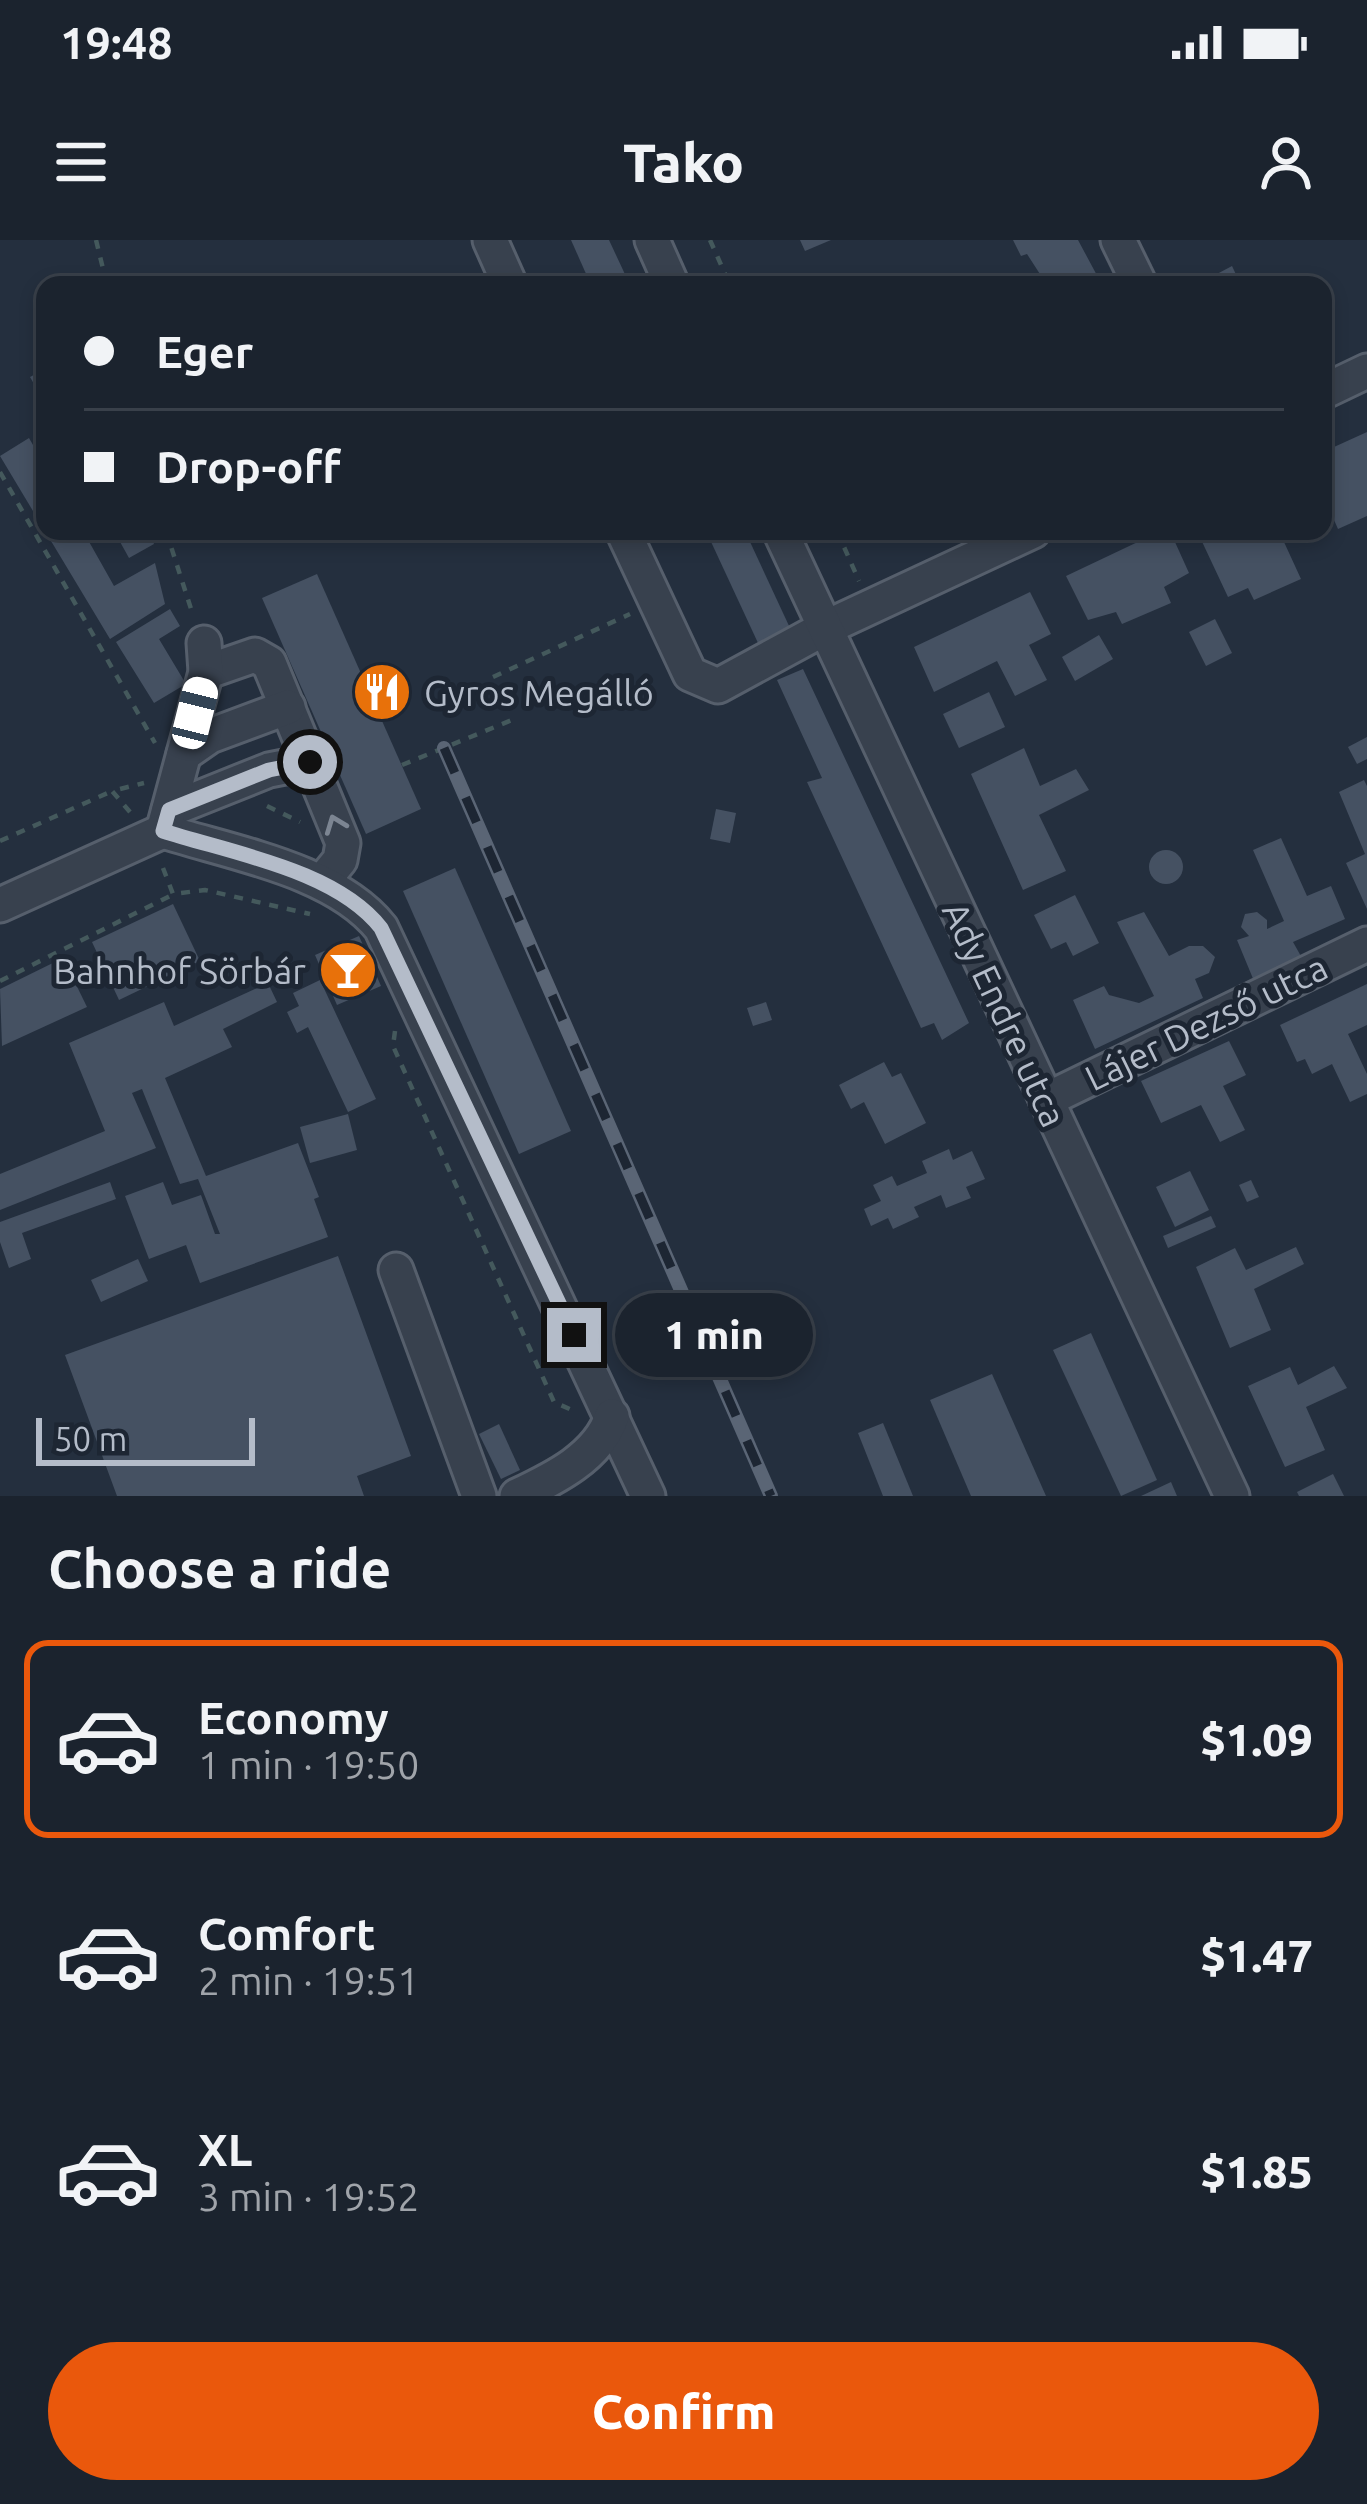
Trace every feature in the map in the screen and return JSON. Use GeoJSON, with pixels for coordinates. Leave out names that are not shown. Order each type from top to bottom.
{"type":"FeatureCollection","features":[{"type":"Feature","properties":{"kind":"street"},"geometry":{"type":"LineString","coordinates":[[490,240],[506,276]]}},
{"type":"Feature","properties":{"kind":"street"},"geometry":{"type":"LineString","coordinates":[[652,240],[668,276]]}},
{"type":"Feature","properties":{"kind":"street"},"geometry":{"type":"LineString","coordinates":[[1118,240],[1136,276]]}},
{"type":"Feature","properties":{"kind":"street"},"geometry":{"type":"LineString","coordinates":[[1332,388],[1367,371]]}},
{"type":"Feature","properties":{"kind":"street"},"geometry":{"type":"LineString","coordinates":[[627,540],[690,674],[718,686],[823,629],[1014,540]]}},
{"type":"Feature","properties":{"kind":"street","name":"Ady Endre utca"},"geometry":{"type":"LineString","coordinates":[[784,540],[1232,1496]]}},
{"type":"Feature","properties":{"kind":"street"},"geometry":{"type":"LineString","coordinates":[[161,826],[172,755],[205,657],[263,656],[343,843],[340,860],[322,882]]}},
{"type":"Feature","properties":{"kind":"street"},"geometry":{"type":"LineString","coordinates":[[172,755],[288,707]]}},
{"type":"Feature","properties":{"kind":"street"},"geometry":{"type":"LineString","coordinates":[[0,905],[161,826],[226,787],[279,766],[310,762]]}},
{"type":"Feature","properties":{"kind":"street"},"geometry":{"type":"LineString","coordinates":[[161,826],[322,882],[356,902],[381,928],[610,1424],[648,1496]]}},
{"type":"Feature","properties":{"kind":"street","name":"Lájer Dezső utca"},"geometry":{"type":"LineString","coordinates":[[1046,1100],[1367,944]]}},
{"type":"Feature","properties":{"kind":"street"},"geometry":{"type":"LineString","coordinates":[[396,1270],[479,1496]]}},
{"type":"Feature","properties":{"kind":"street"},"geometry":{"type":"LineString","coordinates":[[517,1496],[560,1476],[610,1424]]}},
{"type":"Feature","properties":{"kind":"path"},"geometry":{"type":"LineString","coordinates":[[97,240],[105,276]]}},
{"type":"Feature","properties":{"kind":"path"},"geometry":{"type":"LineString","coordinates":[[710,240],[726,276]]}},
{"type":"Feature","properties":{"kind":"path"},"geometry":{"type":"LineString","coordinates":[[0,472],[36,534]]}},
{"type":"Feature","properties":{"kind":"path"},"geometry":{"type":"LineString","coordinates":[[40,540],[148,725],[172,755]]}},
{"type":"Feature","properties":{"kind":"path"},"geometry":{"type":"LineString","coordinates":[[169,540],[205,657]]}},
{"type":"Feature","properties":{"kind":"path"},"geometry":{"type":"LineString","coordinates":[[842,540],[871,607]]}},
{"type":"Feature","properties":{"kind":"path"},"geometry":{"type":"LineString","coordinates":[[493,676],[656,602]]}},
{"type":"Feature","properties":{"kind":"path"},"geometry":{"type":"LineString","coordinates":[[402,766],[512,720]]}},
{"type":"Feature","properties":{"kind":"path"},"geometry":{"type":"LineString","coordinates":[[0,841],[112,791],[151,781]]}},
{"type":"Feature","properties":{"kind":"path"},"geometry":{"type":"LineString","coordinates":[[226,787],[343,843]]}},
{"type":"Feature","properties":{"kind":"path"},"geometry":{"type":"LineString","coordinates":[[112,791],[161,826],[172,894]]}},
{"type":"Feature","properties":{"kind":"path"},"geometry":{"type":"LineString","coordinates":[[0,981],[172,894],[205,890],[316,916]]}},
{"type":"Feature","properties":{"kind":"path"},"geometry":{"type":"LineString","coordinates":[[395,1030],[393,1046],[554,1402],[610,1424]]}},
{"type":"Feature","properties":{"kind":"building"},"geometry":{"type":"Polygon","coordinates":[[[571,240],[609,240],[626,276],[587,276],[571,240]]]}},
{"type":"Feature","properties":{"kind":"building"},"geometry":{"type":"Polygon","coordinates":[[[800,240],[831,240],[805,251],[800,240]]]}},
{"type":"Feature","properties":{"kind":"building"},"geometry":{"type":"Polygon","coordinates":[[[1013,240],[1078,240],[1097,276],[1041,276],[1027,254],[1021,256],[1013,240]]]}},
{"type":"Feature","properties":{"kind":"building"},"geometry":{"type":"Polygon","coordinates":[[[1232,266],[1237,276],[1215,276],[1232,266]]]}},
{"type":"Feature","properties":{"kind":"building"},"geometry":{"type":"Polygon","coordinates":[[[1367,432],[1367,516],[1338,529],[1332,515],[1332,448],[1367,432]]]}},
{"type":"Feature","properties":{"kind":"building"},"geometry":{"type":"Polygon","coordinates":[[[29,438],[36,450],[36,516],[0,456],[29,438]]]}},
{"type":"Feature","properties":{"kind":"building"},"geometry":{"type":"Polygon","coordinates":[[[50,540],[88,540],[114,586],[155,563],[165,604],[110,639],[50,540]]]}},
{"type":"Feature","properties":{"kind":"building"},"geometry":{"type":"Polygon","coordinates":[[[119,540],[152,540],[154,544],[129,558],[119,540]]]}},
{"type":"Feature","properties":{"kind":"building"},"geometry":{"type":"Polygon","coordinates":[[[710,540],[749,540],[790,628],[758,643],[710,540]]]}},
{"type":"Feature","properties":{"kind":"building"},"geometry":{"type":"Polygon","coordinates":[[[1142,540],[1174,540],[1189,573],[1164,587],[1171,603],[1122,624],[1116,612],[1088,620],[1066,576],[1142,540]]]}},
{"type":"Feature","properties":{"kind":"building"},"geometry":{"type":"Polygon","coordinates":[[[1201,540],[1287,540],[1284,542],[1301,579],[1254,600],[1248,588],[1228,597],[1201,540]]]}},
{"type":"Feature","properties":{"kind":"building"},"geometry":{"type":"Polygon","coordinates":[[[317,574],[421,809],[366,834],[262,598],[317,574]]]}},
{"type":"Feature","properties":{"kind":"building"},"geometry":{"type":"Polygon","coordinates":[[[1030,592],[1051,634],[1029,645],[1047,680],[1015,696],[997,661],[934,692],[914,647],[1030,592]]]}},
{"type":"Feature","properties":{"kind":"building"},"geometry":{"type":"Polygon","coordinates":[[[170,609],[180,626],[159,639],[186,684],[154,703],[116,642],[170,609]]]}},
{"type":"Feature","properties":{"kind":"building"},"geometry":{"type":"Polygon","coordinates":[[[1215,619],[1232,653],[1206,666],[1189,632],[1215,619]]]}},
{"type":"Feature","properties":{"kind":"building"},"geometry":{"type":"Polygon","coordinates":[[[1099,635],[1113,659],[1075,681],[1062,657],[1099,635]]]}},
{"type":"Feature","properties":{"kind":"building"},"geometry":{"type":"Polygon","coordinates":[[[803,669],[969,1023],[942,1040],[934,1023],[921,1028],[807,782],[822,778],[777,680],[803,669]]]}},
{"type":"Feature","properties":{"kind":"building"},"geometry":{"type":"Polygon","coordinates":[[[989,692],[1005,727],[959,748],[943,714],[989,692]]]}},
{"type":"Feature","properties":{"kind":"building"},"geometry":{"type":"Polygon","coordinates":[[[1367,737],[1367,759],[1357,764],[1348,747],[1367,737]]]}},
{"type":"Feature","properties":{"kind":"building"},"geometry":{"type":"Polygon","coordinates":[[[1024,748],[1040,786],[1076,769],[1089,790],[1039,815],[1066,871],[1023,890],[971,774],[1024,748]]]}},
{"type":"Feature","properties":{"kind":"building"},"geometry":{"type":"Polygon","coordinates":[[[1364,780],[1367,909],[1346,863],[1365,854],[1339,792],[1364,780]]]}},
{"type":"Feature","properties":{"kind":"building"},"geometry":{"type":"Polygon","coordinates":[[[716,809],[736,813],[730,843],[710,839],[716,809]]]}},
{"type":"Feature","properties":{"kind":"building"},"geometry":{"type":"Polygon","coordinates":[[[1281,838],[1307,896],[1331,886],[1345,919],[1293,942],[1302,958],[1254,981],[1237,940],[1249,936],[1241,927],[1245,914],[1257,912],[1267,920],[1267,929],[1284,921],[1253,850],[1281,838]]]}},
{"type":"Feature","properties":{"kind":"building"},"geometry":{"type":"Polygon","coordinates":[[[1166,850],[1178,855],[1183,867],[1178,879],[1166,884],[1154,879],[1149,867],[1154,855],[1166,850]]]}},
{"type":"Feature","properties":{"kind":"building"},"geometry":{"type":"Polygon","coordinates":[[[455,868],[571,1131],[519,1154],[403,891],[455,868]]]}},
{"type":"Feature","properties":{"kind":"building"},"geometry":{"type":"Polygon","coordinates":[[[1075,895],[1099,943],[1073,956],[1066,942],[1051,949],[1034,915],[1075,895]]]}},
{"type":"Feature","properties":{"kind":"building"},"geometry":{"type":"Polygon","coordinates":[[[173,904],[200,961],[119,1000],[92,942],[173,904]]]}},
{"type":"Feature","properties":{"kind":"building"},"geometry":{"type":"Polygon","coordinates":[[[1144,912],[1169,956],[1189,946],[1203,946],[1215,957],[1209,973],[1195,979],[1203,998],[1095,1049],[1073,1000],[1104,986],[1109,995],[1139,1003],[1154,996],[1117,922],[1144,912]]]}},
{"type":"Feature","properties":{"kind":"building","name":"Bahnhof Sörbár"},"geometry":{"type":"Polygon","coordinates":[[[359,936],[381,986],[337,1005],[315,955],[359,936]]]}},
{"type":"Feature","properties":{"kind":"building"},"geometry":{"type":"Polygon","coordinates":[[[63,958],[87,1007],[2,1046],[0,989],[63,958]]]}},
{"type":"Feature","properties":{"kind":"building"},"geometry":{"type":"Polygon","coordinates":[[[320,980],[376,1099],[348,1112],[308,1027],[297,1033],[287,1012],[299,1006],[293,993],[320,980]]]}},
{"type":"Feature","properties":{"kind":"building"},"geometry":{"type":"Polygon","coordinates":[[[268,983],[277,1002],[223,1029],[232,1047],[165,1078],[206,1176],[298,1143],[328,1237],[200,1283],[186,1245],[149,1259],[125,1196],[163,1182],[172,1205],[201,1195],[215,1234],[220,1234],[198,1179],[180,1184],[142,1089],[132,1093],[156,1148],[0,1210],[0,1174],[105,1131],[69,1043],[164,1002],[174,1026],[268,983]]]}},
{"type":"Feature","properties":{"kind":"building"},"geometry":{"type":"Polygon","coordinates":[[[1367,984],[1367,1025],[1348,1034],[1367,1074],[1367,1094],[1350,1102],[1332,1064],[1312,1074],[1305,1059],[1297,1062],[1280,1025],[1367,984]]]}},
{"type":"Feature","properties":{"kind":"building"},"geometry":{"type":"Polygon","coordinates":[[[766,1002],[772,1020],[753,1026],[747,1008],[766,1002]]]}},
{"type":"Feature","properties":{"kind":"building"},"geometry":{"type":"Polygon","coordinates":[[[1229,1041],[1246,1075],[1223,1086],[1245,1130],[1220,1142],[1201,1105],[1161,1123],[1141,1081],[1229,1041]]]}},
{"type":"Feature","properties":{"kind":"building"},"geometry":{"type":"Polygon","coordinates":[[[884,1062],[892,1077],[901,1073],[926,1123],[885,1144],[864,1102],[851,1109],[839,1085],[884,1062]]]}},
{"type":"Feature","properties":{"kind":"building"},"geometry":{"type":"Polygon","coordinates":[[[348,1114],[357,1150],[310,1163],[300,1127],[348,1114]]]}},
{"type":"Feature","properties":{"kind":"building"},"geometry":{"type":"Polygon","coordinates":[[[949,1149],[953,1160],[972,1151],[985,1179],[966,1187],[971,1198],[946,1208],[941,1195],[914,1207],[919,1217],[893,1229],[888,1218],[871,1226],[864,1209],[881,1201],[873,1185],[892,1176],[897,1186],[927,1173],[922,1161],[949,1149]]]}},
{"type":"Feature","properties":{"kind":"building"},"geometry":{"type":"Polygon","coordinates":[[[1190,1171],[1209,1210],[1175,1227],[1156,1187],[1190,1171]]]}},
{"type":"Feature","properties":{"kind":"building"},"geometry":{"type":"Polygon","coordinates":[[[1251,1180],[1259,1197],[1247,1202],[1239,1185],[1251,1180]]]}},
{"type":"Feature","properties":{"kind":"building"},"geometry":{"type":"Polygon","coordinates":[[[110,1182],[116,1199],[22,1233],[31,1259],[9,1268],[0,1242],[0,1222],[110,1182]]]}},
{"type":"Feature","properties":{"kind":"building"},"geometry":{"type":"Polygon","coordinates":[[[1211,1216],[1216,1227],[1168,1248],[1163,1236],[1211,1216]]]}},
{"type":"Feature","properties":{"kind":"building"},"geometry":{"type":"Polygon","coordinates":[[[1296,1247],[1304,1264],[1254,1289],[1271,1330],[1230,1348],[1196,1267],[1235,1248],[1246,1270],[1296,1247]]]}},
{"type":"Feature","properties":{"kind":"building"},"geometry":{"type":"Polygon","coordinates":[[[338,1256],[411,1456],[357,1476],[364,1496],[117,1496],[65,1355],[338,1256]]]}},
{"type":"Feature","properties":{"kind":"building"},"geometry":{"type":"Polygon","coordinates":[[[138,1259],[148,1281],[101,1302],[91,1280],[138,1259]]]}},
{"type":"Feature","properties":{"kind":"building"},"geometry":{"type":"Polygon","coordinates":[[[1091,1333],[1157,1480],[1121,1496],[1053,1350],[1091,1333]]]}},
{"type":"Feature","properties":{"kind":"building"},"geometry":{"type":"Polygon","coordinates":[[[1334,1366],[1347,1388],[1306,1407],[1325,1450],[1285,1467],[1248,1386],[1290,1367],[1298,1385],[1334,1366]]]}},
{"type":"Feature","properties":{"kind":"building"},"geometry":{"type":"Polygon","coordinates":[[[992,1374],[1046,1496],[971,1496],[930,1400],[992,1374]]]}},
{"type":"Feature","properties":{"kind":"building"},"geometry":{"type":"Polygon","coordinates":[[[883,1423],[913,1496],[883,1496],[858,1433],[883,1423]]]}},
{"type":"Feature","properties":{"kind":"building"},"geometry":{"type":"Polygon","coordinates":[[[499,1424],[520,1470],[501,1479],[479,1434],[499,1424]]]}},
{"type":"Feature","properties":{"kind":"building"},"geometry":{"type":"Polygon","coordinates":[[[1333,1474],[1344,1496],[1299,1496],[1297,1492],[1333,1474]]]}},
{"type":"Feature","properties":{"kind":"building"},"geometry":{"type":"Polygon","coordinates":[[[1171,1482],[1177,1496],[1141,1496],[1171,1482]]]}},
{"type":"Feature","properties":{"kind":"railway"},"geometry":{"type":"LineString","coordinates":[[444,748],[771,1496]]}},
{"type":"Feature","properties":{"kind":"place","name":"Gyros Megálló"},"geometry":{"type":"Point","coordinates":[382,692]}},
{"type":"Feature","properties":{"kind":"place","name":"Bahnhof Sörbár"},"geometry":{"type":"Point","coordinates":[348,970]}},
{"type":"Feature","properties":{"kind":"route"},"geometry":{"type":"LineString","coordinates":[[310,762],[279,766],[169,810],[163,831],[322,882],[370,914],[381,928],[574,1335]]}}]}
